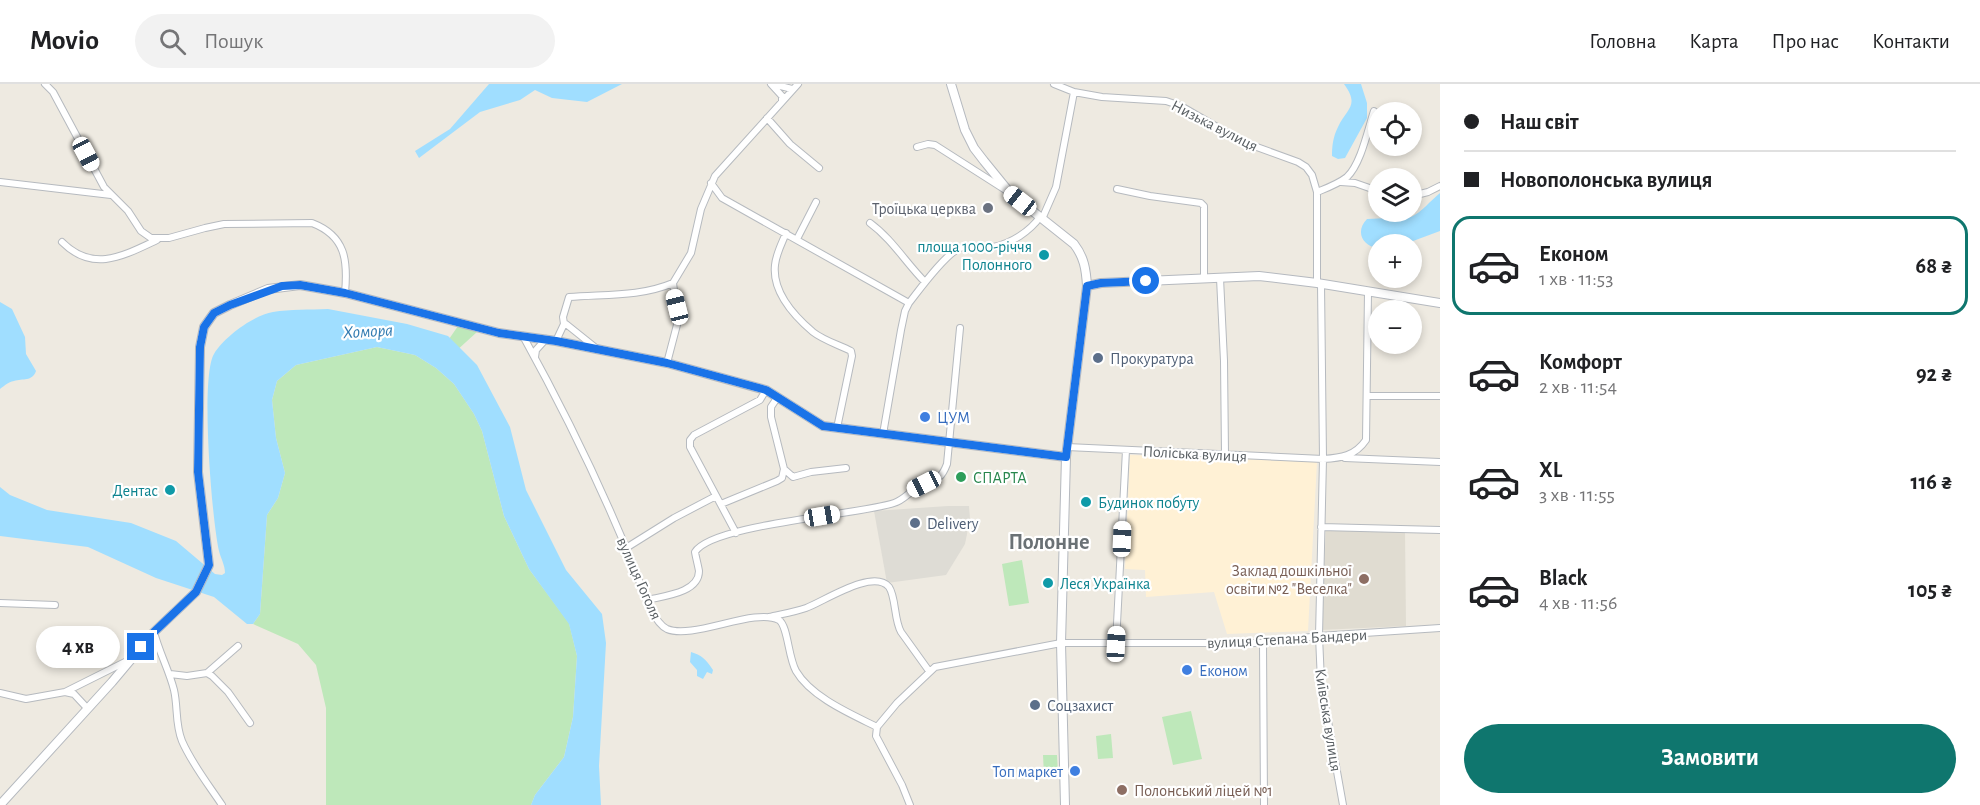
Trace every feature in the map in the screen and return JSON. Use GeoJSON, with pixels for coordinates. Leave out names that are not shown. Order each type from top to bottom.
{"type":"FeatureCollection","features":[{"type":"Feature","properties":{"kind":"street"},"geometry":{"type":"LineString","coordinates":[[45,84],[53,92],[103,191]]}},
{"type":"Feature","properties":{"kind":"street"},"geometry":{"type":"LineString","coordinates":[[772,84],[795,86]]}},
{"type":"Feature","properties":{"kind":"street"},"geometry":{"type":"LineString","coordinates":[[772,84],[782,101]]}},
{"type":"Feature","properties":{"kind":"street"},"geometry":{"type":"LineString","coordinates":[[951,84],[965,130],[974,148],[1010,193]]}},
{"type":"Feature","properties":{"kind":"street","name":"Низька вулиця"},"geometry":{"type":"LineString","coordinates":[[1053,84],[1074,92],[1102,97],[1166,100],[1181,106],[1243,142],[1306,167],[1317,192],[1319,284]]}},
{"type":"Feature","properties":{"kind":"street"},"geometry":{"type":"LineString","coordinates":[[556,341],[564,324],[565,306],[569,297],[636,293],[656,290],[673,283],[691,253],[706,196],[715,176],[795,86]]}},
{"type":"Feature","properties":{"kind":"street"},"geometry":{"type":"LineString","coordinates":[[883,434],[901,330],[909,303],[925,282],[951,254],[960,248],[993,247],[1002,244],[1033,226],[1041,218],[1056,187],[1074,92]]}},
{"type":"Feature","properties":{"kind":"street"},"geometry":{"type":"LineString","coordinates":[[767,118],[790,144],[819,168]]}},
{"type":"Feature","properties":{"kind":"street"},"geometry":{"type":"LineString","coordinates":[[1317,192],[1340,182],[1349,175],[1356,165],[1368,129]]}},
{"type":"Feature","properties":{"kind":"street"},"geometry":{"type":"LineString","coordinates":[[917,147],[935,145],[1010,193],[1068,238],[1079,251],[1086,267],[1087,286],[1066,457],[1061,643],[1065,805]]}},
{"type":"Feature","properties":{"kind":"street"},"geometry":{"type":"LineString","coordinates":[[0,182],[103,191],[111,195],[128,211],[141,231],[145,243],[142,247]]}},
{"type":"Feature","properties":{"kind":"street"},"geometry":{"type":"LineString","coordinates":[[1340,182],[1355,183],[1368,188]]}},
{"type":"Feature","properties":{"kind":"street"},"geometry":{"type":"LineString","coordinates":[[711,183],[720,196],[909,303]]}},
{"type":"Feature","properties":{"kind":"street"},"geometry":{"type":"LineString","coordinates":[[1422,194],[1440,186]]}},
{"type":"Feature","properties":{"kind":"street"},"geometry":{"type":"LineString","coordinates":[[1117,189],[1201,203],[1204,206],[1204,278]]}},
{"type":"Feature","properties":{"kind":"street"},"geometry":{"type":"LineString","coordinates":[[706,196],[720,196]]}},
{"type":"Feature","properties":{"kind":"street"},"geometry":{"type":"LineString","coordinates":[[796,239],[816,202]]}},
{"type":"Feature","properties":{"kind":"street"},"geometry":{"type":"LineString","coordinates":[[141,231],[151,238],[160,238],[181,236],[224,224],[312,223],[332,234],[344,253],[347,271],[345,293]]}},
{"type":"Feature","properties":{"kind":"street"},"geometry":{"type":"LineString","coordinates":[[870,223],[884,233],[925,282]]}},
{"type":"Feature","properties":{"kind":"street"},"geometry":{"type":"LineString","coordinates":[[786,233],[775,262],[777,290],[814,333],[851,351],[852,356],[837,428]]}},
{"type":"Feature","properties":{"kind":"street"},"geometry":{"type":"LineString","coordinates":[[62,242],[73,253],[84,258],[100,259],[124,255],[160,238]]}},
{"type":"Feature","properties":{"kind":"street"},"geometry":{"type":"LineString","coordinates":[[1087,286],[1101,283],[1259,276],[1440,303]]}},
{"type":"Feature","properties":{"kind":"street"},"geometry":{"type":"LineString","coordinates":[[1220,278],[1225,454]]}},
{"type":"Feature","properties":{"kind":"street"},"geometry":{"type":"LineString","coordinates":[[667,363],[678,321],[673,283]]}},
{"type":"Feature","properties":{"kind":"street","name":"Київська вулиця"},"geometry":{"type":"LineString","coordinates":[[1319,284],[1323,459],[1318,636],[1322,682],[1343,805]]}},
{"type":"Feature","properties":{"kind":"street"},"geometry":{"type":"LineString","coordinates":[[0,693],[26,699],[65,692],[131,659],[154,632],[196,592],[209,565],[198,472],[200,347],[204,327],[214,313],[275,288],[300,285],[345,293],[499,333],[546,339],[667,363],[766,390],[823,426],[1066,457]]}},
{"type":"Feature","properties":{"kind":"street"},"geometry":{"type":"LineString","coordinates":[[1366,459],[1368,292]]}},
{"type":"Feature","properties":{"kind":"street"},"geometry":{"type":"LineString","coordinates":[[564,324],[599,350]]}},
{"type":"Feature","properties":{"kind":"street"},"geometry":{"type":"LineString","coordinates":[[647,600],[693,585],[699,572],[695,552],[698,546],[772,524],[896,503],[913,490],[938,480],[943,475],[947,464],[960,328]]}},
{"type":"Feature","properties":{"kind":"street","name":"вулиця Гоголя"},"geometry":{"type":"LineString","coordinates":[[523,336],[551,386],[626,548],[647,600],[663,627],[684,632],[724,623],[769,617],[805,609],[849,587],[871,583],[886,585],[891,590],[897,626],[929,671]]}},
{"type":"Feature","properties":{"kind":"street"},"geometry":{"type":"LineString","coordinates":[[535,357],[536,350],[546,339]]}},
{"type":"Feature","properties":{"kind":"street"},"geometry":{"type":"LineString","coordinates":[[736,533],[690,447],[690,440],[694,435],[760,400],[766,390]]}},
{"type":"Feature","properties":{"kind":"street"},"geometry":{"type":"LineString","coordinates":[[1368,396],[1440,396]]}},
{"type":"Feature","properties":{"kind":"street"},"geometry":{"type":"LineString","coordinates":[[777,398],[771,407],[771,417],[784,469],[782,478],[777,481]]}},
{"type":"Feature","properties":{"kind":"street"},"geometry":{"type":"LineString","coordinates":[[760,400],[771,407]]}},
{"type":"Feature","properties":{"kind":"street"},"geometry":{"type":"LineString","coordinates":[[1344,458],[1353,453],[1366,440]]}},
{"type":"Feature","properties":{"kind":"street","name":"Поліська вулиця"},"geometry":{"type":"LineString","coordinates":[[1067,447],[1323,459],[1344,458]]}},
{"type":"Feature","properties":{"kind":"street"},"geometry":{"type":"LineString","coordinates":[[1116,644],[1126,450]]}},
{"type":"Feature","properties":{"kind":"street"},"geometry":{"type":"LineString","coordinates":[[1344,458],[1440,462]]}},
{"type":"Feature","properties":{"kind":"street"},"geometry":{"type":"LineString","coordinates":[[721,504],[777,481],[811,472],[846,468]]}},
{"type":"Feature","properties":{"kind":"street"},"geometry":{"type":"LineString","coordinates":[[784,469],[793,477]]}},
{"type":"Feature","properties":{"kind":"street"},"geometry":{"type":"LineString","coordinates":[[626,548],[674,518],[716,496]]}},
{"type":"Feature","properties":{"kind":"street"},"geometry":{"type":"LineString","coordinates":[[1321,527],[1440,530]]}},
{"type":"Feature","properties":{"kind":"street"},"geometry":{"type":"LineString","coordinates":[[0,603],[55,605]]}},
{"type":"Feature","properties":{"kind":"street"},"geometry":{"type":"LineString","coordinates":[[791,612],[786,620],[787,644],[792,662],[803,680],[839,708],[877,727]]}},
{"type":"Feature","properties":{"kind":"street"},"geometry":{"type":"LineString","coordinates":[[769,617],[778,620],[786,628]]}},
{"type":"Feature","properties":{"kind":"street","name":"вулиця Степана Бандери"},"geometry":{"type":"LineString","coordinates":[[929,671],[947,663],[1061,643],[1263,643],[1318,636],[1440,628]]}},
{"type":"Feature","properties":{"kind":"street"},"geometry":{"type":"LineString","coordinates":[[154,632],[160,654],[170,674],[176,698],[177,723],[182,740],[222,805]]}},
{"type":"Feature","properties":{"kind":"street"},"geometry":{"type":"LineString","coordinates":[[1263,643],[1264,805]]}},
{"type":"Feature","properties":{"kind":"street"},"geometry":{"type":"LineString","coordinates":[[170,674],[187,676],[207,673],[238,646]]}},
{"type":"Feature","properties":{"kind":"street"},"geometry":{"type":"LineString","coordinates":[[0,805],[141,647]]}},
{"type":"Feature","properties":{"kind":"street"},"geometry":{"type":"LineString","coordinates":[[910,805],[876,736],[877,727],[929,671]]}},
{"type":"Feature","properties":{"kind":"street"},"geometry":{"type":"LineString","coordinates":[[207,673],[228,692],[250,723]]}},
{"type":"Feature","properties":{"kind":"street"},"geometry":{"type":"LineString","coordinates":[[65,692],[74,694],[87,708]]}},
{"type":"Feature","properties":{"kind":"shaded area"},"geometry":{"type":"Polygon","coordinates":[[[1130,455],[1317,462],[1308,631],[1227,634],[1214,592],[1146,597],[1145,570],[1125,569],[1130,455]]]}},
{"type":"Feature","properties":{"kind":"shaded area"},"geometry":{"type":"Polygon","coordinates":[[[969,506],[970,519],[965,544],[946,575],[887,583],[874,511],[969,506]]]}},
{"type":"Feature","properties":{"kind":"shaded area","name":"Заклад дошкільної освіти №2 \"Веселка\""},"geometry":{"type":"Polygon","coordinates":[[[1326,529],[1405,532],[1406,626],[1321,630],[1326,529]]]}},
{"type":"Feature","properties":{"kind":"green space"},"geometry":{"type":"Polygon","coordinates":[[[458,326],[477,332],[455,352],[447,342],[458,326]]]}},
{"type":"Feature","properties":{"kind":"green space"},"geometry":{"type":"Polygon","coordinates":[[[377,347],[415,355],[436,368],[454,384],[474,414],[482,431],[504,516],[529,569],[569,623],[577,656],[573,717],[564,757],[535,795],[531,805],[326,805],[326,708],[316,665],[298,644],[253,624],[260,614],[267,515],[278,498],[285,473],[276,438],[272,400],[277,381],[296,365],[377,347]]]}},
{"type":"Feature","properties":{"kind":"green space"},"geometry":{"type":"Polygon","coordinates":[[[1022,560],[1029,603],[1009,606],[1002,564],[1022,560]]]}},
{"type":"Feature","properties":{"kind":"green space"},"geometry":{"type":"Polygon","coordinates":[[[1191,711],[1202,759],[1173,765],[1162,717],[1191,711]]]}},
{"type":"Feature","properties":{"kind":"green space"},"geometry":{"type":"Polygon","coordinates":[[[1111,734],[1113,758],[1098,759],[1096,736],[1111,734]]]}},
{"type":"Feature","properties":{"kind":"green space"},"geometry":{"type":"Polygon","coordinates":[[[1043,755],[1057,755],[1058,774],[1044,775],[1043,755]]]}},
{"type":"Feature","properties":{"kind":"water"},"geometry":{"type":"Polygon","coordinates":[[[489,84],[622,84],[587,102],[552,98],[535,90],[520,100],[480,112],[419,158],[415,151],[450,129],[489,84]]]}},
{"type":"Feature","properties":{"kind":"water"},"geometry":{"type":"Polygon","coordinates":[[[1344,84],[1361,84],[1367,103],[1367,118],[1345,158],[1338,159],[1332,156],[1334,138],[1352,102],[1344,84]]]}},
{"type":"Feature","properties":{"kind":"water"},"geometry":{"type":"Polygon","coordinates":[[[1440,193],[1440,231],[1422,238],[1422,234],[1368,234],[1368,244],[1364,241],[1361,228],[1367,219],[1368,222],[1422,222],[1422,209],[1440,193]]]}},
{"type":"Feature","properties":{"kind":"water"},"geometry":{"type":"Polygon","coordinates":[[[0,302],[12,309],[25,337],[26,354],[36,371],[30,378],[6,384],[0,389],[0,302]]]}},
{"type":"Feature","properties":{"kind":"water","name":"Хомора"},"geometry":{"type":"Polygon","coordinates":[[[328,309],[407,324],[448,336],[477,365],[510,427],[526,490],[566,570],[602,614],[606,643],[599,766],[601,805],[531,805],[535,795],[564,757],[573,717],[577,656],[569,624],[529,569],[504,516],[482,431],[474,414],[454,384],[436,368],[415,355],[377,347],[296,365],[277,381],[272,400],[276,438],[285,473],[278,498],[267,515],[260,614],[253,624],[247,624],[214,597],[156,578],[88,547],[0,536],[0,487],[10,495],[47,510],[131,523],[176,541],[215,574],[225,573],[216,535],[209,450],[208,390],[214,354],[232,334],[257,317],[286,310],[328,309]]]}},
{"type":"Feature","properties":{"kind":"water"},"geometry":{"type":"Polygon","coordinates":[[[691,652],[706,660],[713,670],[712,674],[707,672],[703,679],[697,676],[697,670],[690,662],[691,652]]]}},
{"type":"Feature","properties":{"kind":"place","name":"Троїцька церква"},"geometry":{"type":"Point","coordinates":[988,208]}},
{"type":"Feature","properties":{"kind":"place","name":"площа 1000-річчя Полонного"},"geometry":{"type":"Point","coordinates":[1044,255]}},
{"type":"Feature","properties":{"kind":"place","name":"Прокуратура"},"geometry":{"type":"Point","coordinates":[1098,358]}},
{"type":"Feature","properties":{"kind":"place","name":"ЦУМ"},"geometry":{"type":"Point","coordinates":[925,417]}},
{"type":"Feature","properties":{"kind":"place","name":"СПАРТА"},"geometry":{"type":"Point","coordinates":[961,477]}},
{"type":"Feature","properties":{"kind":"place","name":"Дентас"},"geometry":{"type":"Point","coordinates":[170,490]}},
{"type":"Feature","properties":{"kind":"place","name":"Будинок побуту"},"geometry":{"type":"Point","coordinates":[1086,502]}},
{"type":"Feature","properties":{"kind":"place","name":"Delivery"},"geometry":{"type":"Point","coordinates":[915,523]}},
{"type":"Feature","properties":{"kind":"place","name":"Заклад дошкільної освіти №2 \"Веселка\""},"geometry":{"type":"Point","coordinates":[1364,579]}},
{"type":"Feature","properties":{"kind":"place","name":"Леся Українка"},"geometry":{"type":"Point","coordinates":[1048,583]}},
{"type":"Feature","properties":{"kind":"place","name":"Економ"},"geometry":{"type":"Point","coordinates":[1187,670]}},
{"type":"Feature","properties":{"kind":"place","name":"Соцзахист"},"geometry":{"type":"Point","coordinates":[1035,705]}},
{"type":"Feature","properties":{"kind":"place","name":"Топ маркет"},"geometry":{"type":"Point","coordinates":[1075,771]}},
{"type":"Feature","properties":{"kind":"place","name":"Полонський ліцей №1"},"geometry":{"type":"Point","coordinates":[1122,790]}},
{"type":"Feature","properties":{"kind":"district","name":"Полонне"},"geometry":{"type":"Point","coordinates":[1049,541]}},
{"type":"Feature","properties":{"kind":"route"},"geometry":{"type":"LineString","coordinates":[[141,647],[196,592],[209,565],[198,472],[200,347],[204,327],[214,313],[268,290],[300,285],[345,293],[499,333],[556,341],[667,363],[766,390],[823,426],[1066,457],[1087,286],[1101,283],[1146,281]]}}]}
